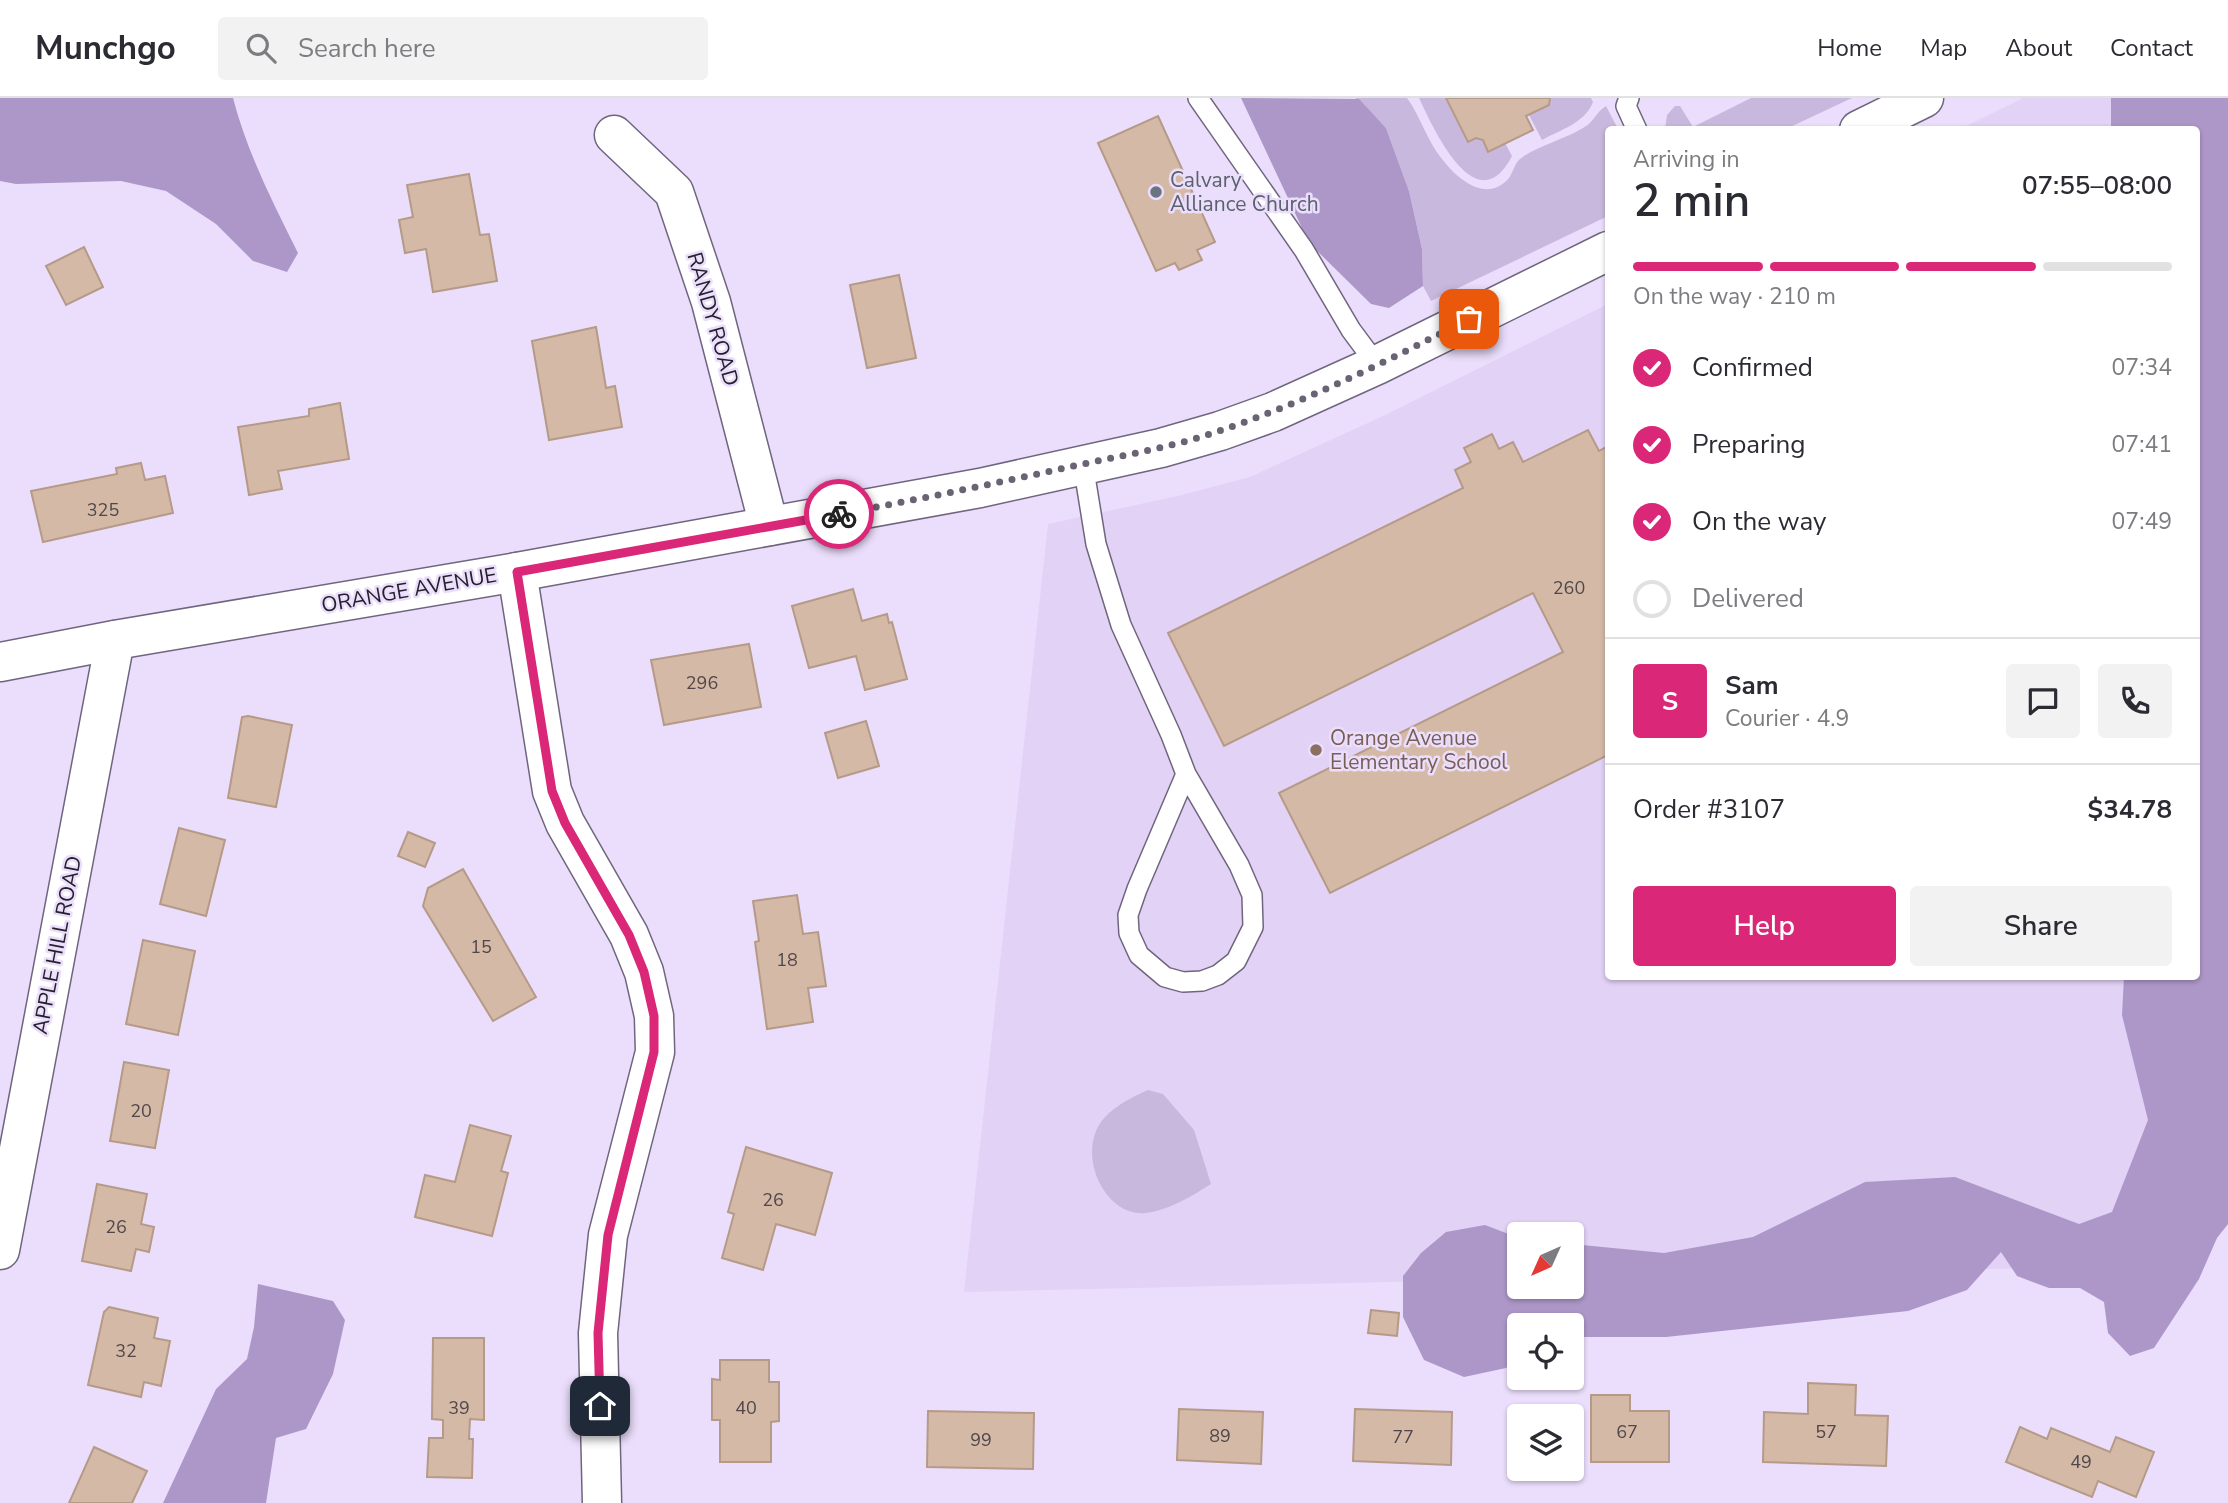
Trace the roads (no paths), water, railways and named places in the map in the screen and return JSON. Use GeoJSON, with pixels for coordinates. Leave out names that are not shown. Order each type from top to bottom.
{"type":"FeatureCollection","features":[{"type":"Feature","properties":{"kind":"street"},"geometry":{"type":"LineString","coordinates":[[1867,126],[1924,98]]}},
{"type":"Feature","properties":{"kind":"street","name":"RANDY ROAD"},"geometry":{"type":"LineString","coordinates":[[614,135],[674,192],[711,302],[769,526]]}},
{"type":"Feature","properties":{"kind":"street","name":"ORANGE AVENUE"},"geometry":{"type":"LineString","coordinates":[[0,662],[980,488],[1161,448],[1273,412],[1377,365],[1605,252]]}},
{"type":"Feature","properties":{"kind":"street"},"geometry":{"type":"LineString","coordinates":[[517,572],[552,791],[565,823],[629,935],[644,972],[654,1016],[654,1052],[608,1235],[598,1333],[602,1503]]}},
{"type":"Feature","properties":{"kind":"street","name":"APPLE HILL ROAD"},"geometry":{"type":"LineString","coordinates":[[0,1250],[115,640]]}},
{"type":"Feature","properties":{"kind":"lane"},"geometry":{"type":"LineString","coordinates":[[1198,98],[1304,250],[1351,330],[1377,365]]}},
{"type":"Feature","properties":{"kind":"lane"},"geometry":{"type":"LineString","coordinates":[[1629,98],[1626,106],[1635,126]]}},
{"type":"Feature","properties":{"kind":"lane"},"geometry":{"type":"LineString","coordinates":[[1083,464],[1096,544],[1121,625],[1186,774],[1239,865],[1252,895],[1253,927],[1236,961],[1218,975],[1202,981],[1183,982],[1165,977],[1139,955],[1129,933],[1128,915],[1186,774]]}},
{"type":"Feature","properties":{"kind":"place","name":"Calvary Alliance Church"},"geometry":{"type":"Point","coordinates":[1156,192]}},
{"type":"Feature","properties":{"kind":"place","name":"Orange Avenue Elementary School"},"geometry":{"type":"Point","coordinates":[1316,750]}}]}
